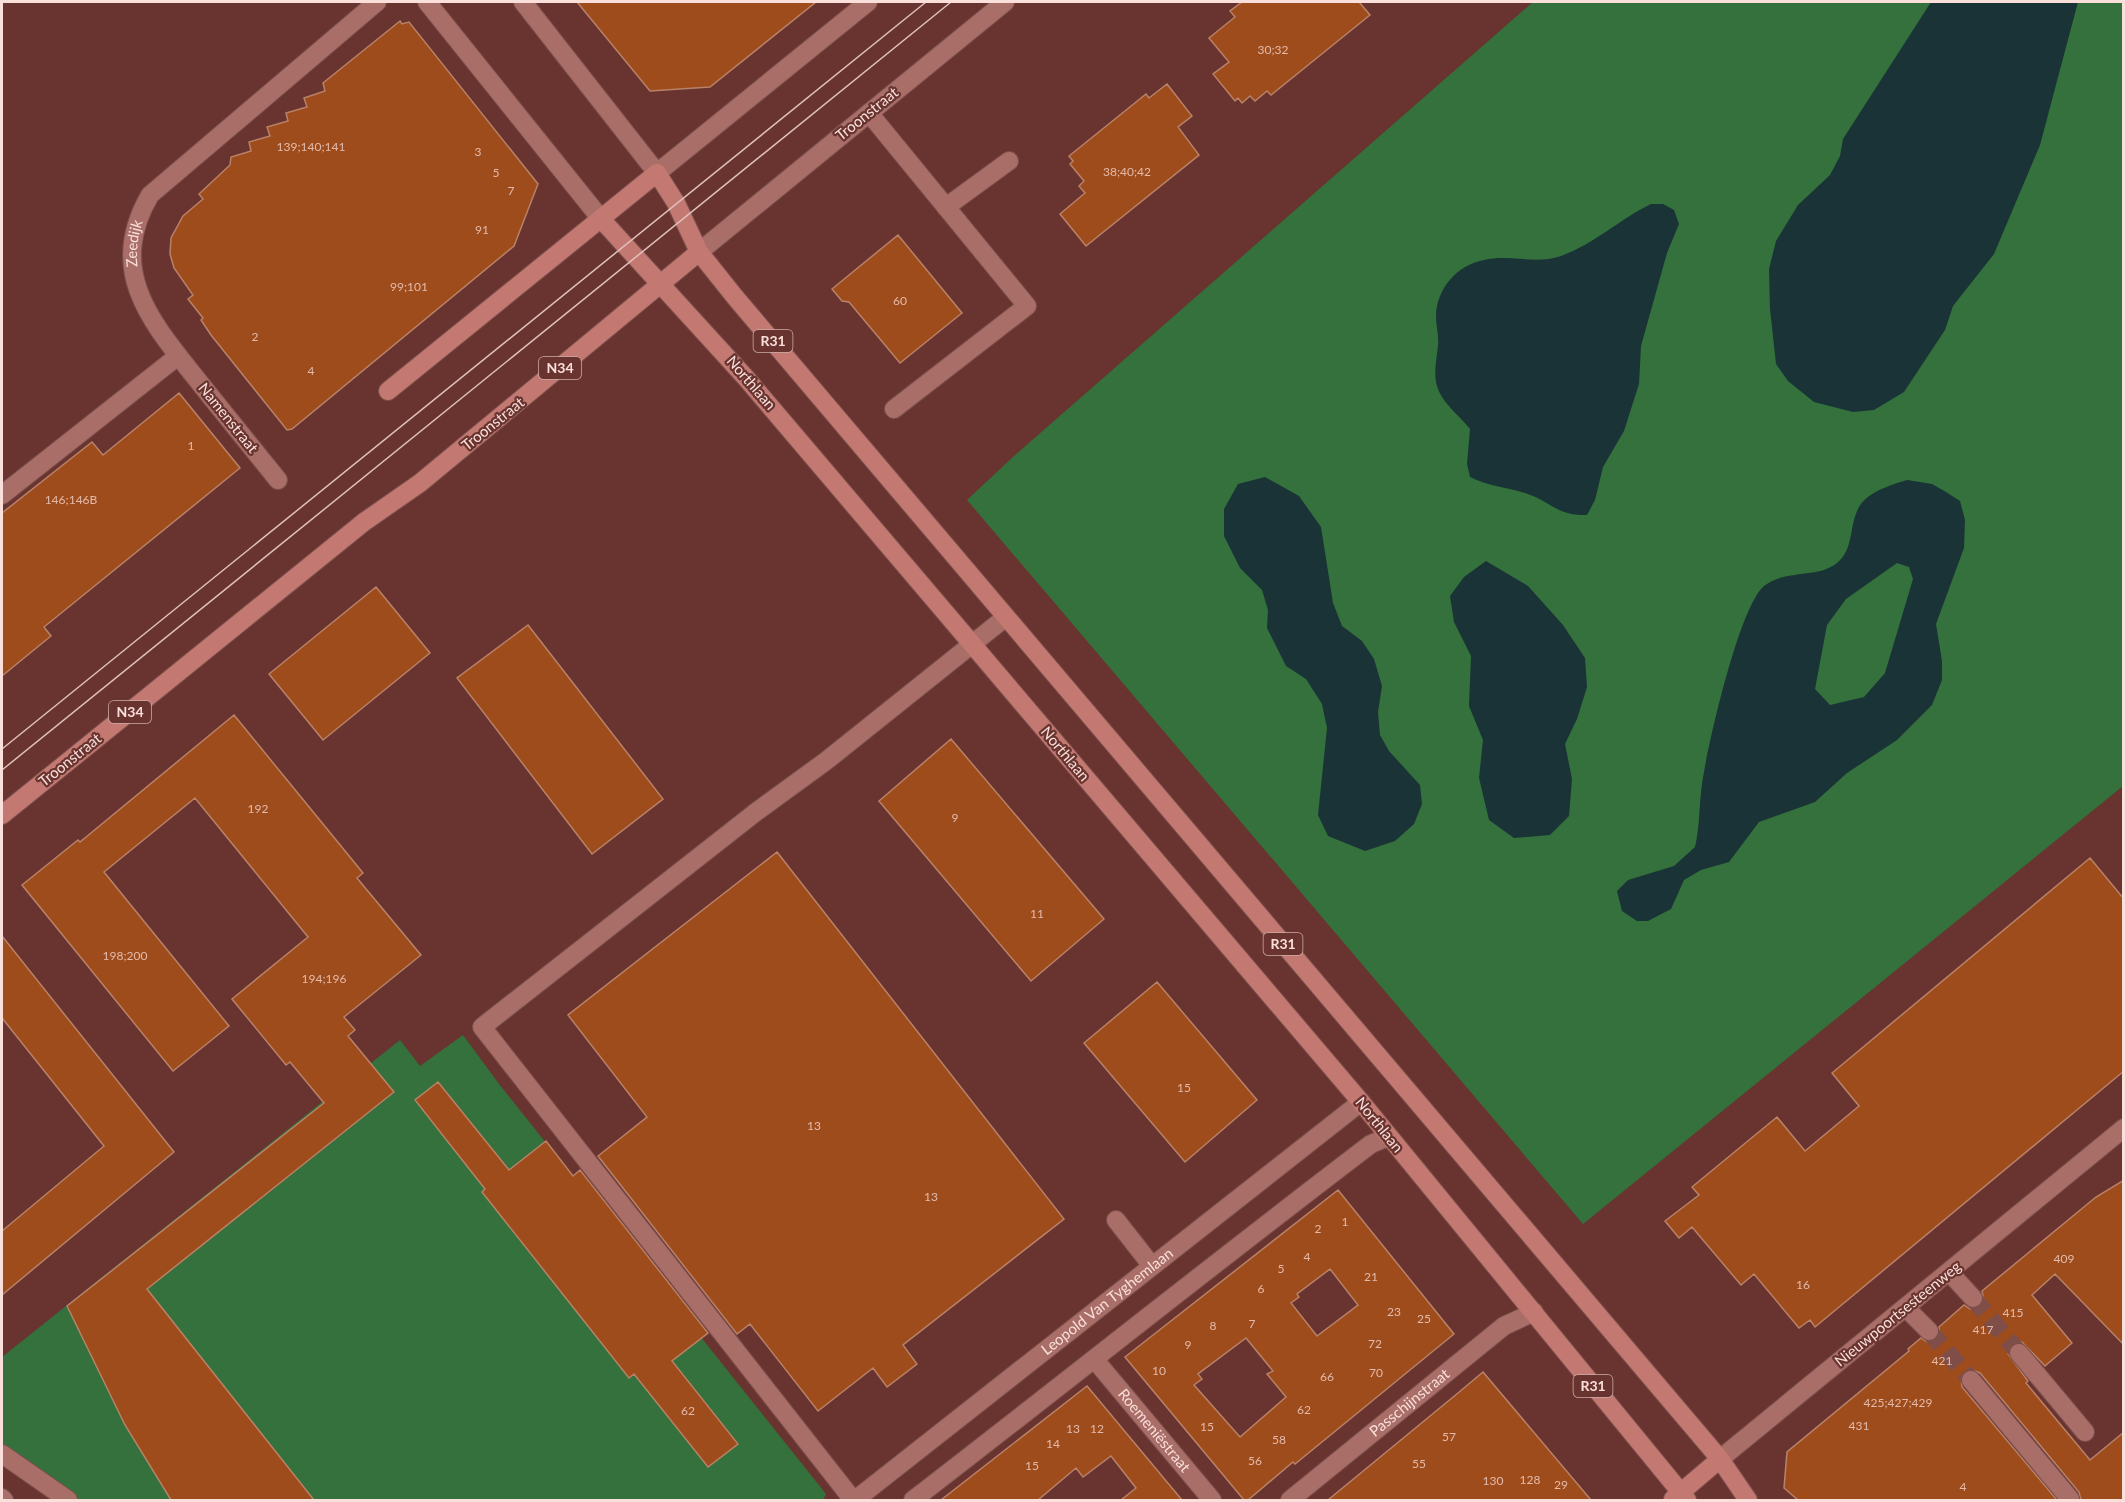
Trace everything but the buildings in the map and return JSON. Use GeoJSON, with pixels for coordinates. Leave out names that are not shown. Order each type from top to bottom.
{"type":"FeatureCollection","features":[{"type":"Feature","properties":{"kind":"main road"},"geometry":{"type":"LineString","coordinates":[[388,391],[657,173]]}},
{"type":"Feature","properties":{"kind":"main road","name":"R31"},"geometry":{"type":"LineString","coordinates":[[657,173],[676,203],[699,252],[1720,1459],[1748,1500]]}},
{"type":"Feature","properties":{"kind":"main road","name":"Northlaan"},"geometry":{"type":"LineString","coordinates":[[601,219],[746,378],[1361,1102],[1534,1312],[1680,1498]]}},
{"type":"Feature","properties":{"kind":"main road","name":"Troonstraat"},"geometry":{"type":"LineString","coordinates":[[2,815],[364,522],[420,483],[699,252]]}},
{"type":"Feature","properties":{"kind":"main road","name":"Nieuwpoortsesteenweg"},"geometry":{"type":"LineString","coordinates":[[1680,1498],[1720,1459]]}},
{"type":"Feature","properties":{"kind":"street","name":"Zeedijk"},"geometry":{"type":"LineString","coordinates":[[178,356],[147,315],[133,276],[131,244],[138,216],[150,195],[171,176],[376,2]]}},
{"type":"Feature","properties":{"kind":"street","name":"Northlaan"},"geometry":{"type":"LineString","coordinates":[[427,2],[601,219]]}},
{"type":"Feature","properties":{"kind":"street","name":"Northlaan"},"geometry":{"type":"LineString","coordinates":[[440,2],[443,21]]}},
{"type":"Feature","properties":{"kind":"street"},"geometry":{"type":"LineString","coordinates":[[523,2],[657,173],[868,2]]}},
{"type":"Feature","properties":{"kind":"street","name":"Troonstraat"},"geometry":{"type":"LineString","coordinates":[[699,252],[1005,2]]}},
{"type":"Feature","properties":{"kind":"street"},"geometry":{"type":"LineString","coordinates":[[869,112],[1027,306],[894,409]]}},
{"type":"Feature","properties":{"kind":"street"},"geometry":{"type":"LineString","coordinates":[[946,207],[1009,161]]}},
{"type":"Feature","properties":{"kind":"street","name":"Namenstraat"},"geometry":{"type":"LineString","coordinates":[[178,356],[278,480]]}},
{"type":"Feature","properties":{"kind":"street"},"geometry":{"type":"LineString","coordinates":[[2,495],[178,356]]}},
{"type":"Feature","properties":{"kind":"street"},"geometry":{"type":"LineString","coordinates":[[854,1500],[482,1027],[756,812],[826,761],[973,646],[1006,616]]}},
{"type":"Feature","properties":{"kind":"street","name":"Leopold Van Tyghemlaan"},"geometry":{"type":"LineString","coordinates":[[854,1500],[1361,1102]]}},
{"type":"Feature","properties":{"kind":"street","name":"Nieuwpoortsesteenweg"},"geometry":{"type":"LineString","coordinates":[[1720,1459],[2124,1128]]}},
{"type":"Feature","properties":{"kind":"street"},"geometry":{"type":"LineString","coordinates":[[913,1500],[1371,1144],[1388,1137]]}},
{"type":"Feature","properties":{"kind":"street"},"geometry":{"type":"LineString","coordinates":[[1116,1220],[1152,1266]]}},
{"type":"Feature","properties":{"kind":"street"},"geometry":{"type":"LineString","coordinates":[[1949,1272],[1973,1298]]}},
{"type":"Feature","properties":{"kind":"street"},"geometry":{"type":"LineString","coordinates":[[1906,1308],[1929,1331]]}},
{"type":"Feature","properties":{"kind":"street","name":"Passchijnstraat"},"geometry":{"type":"LineString","coordinates":[[1290,1500],[1504,1326],[1534,1312]]}},
{"type":"Feature","properties":{"kind":"street"},"geometry":{"type":"LineString","coordinates":[[2019,1353],[2085,1432]]}},
{"type":"Feature","properties":{"kind":"street","name":"Roemeniëstraat"},"geometry":{"type":"LineString","coordinates":[[1095,1360],[1212,1500]]}},
{"type":"Feature","properties":{"kind":"street"},"geometry":{"type":"LineString","coordinates":[[1971,1380],[2070,1499]]}},
{"type":"Feature","properties":{"kind":"street"},"geometry":{"type":"LineString","coordinates":[[2,1454],[68,1500]]}},
{"type":"Feature","properties":{"kind":"green space"},"geometry":{"type":"Polygon","coordinates":[[[1533,2],[2123,2],[2123,786],[1583,1224],[967,500],[1014,456],[1533,2]]]}},
{"type":"Feature","properties":{"kind":"green space"},"geometry":{"type":"Polygon","coordinates":[[[463,1035],[499,1084],[826,1494],[823,1500],[78,1500],[2,1446],[2,1357],[400,1040],[420,1066],[463,1035]]]}},
{"type":"Feature","properties":{"kind":"water"},"geometry":{"type":"Polygon","coordinates":[[[1931,2],[2078,2],[2040,145],[1994,254],[1953,306],[1945,330],[1904,392],[1874,410],[1853,412],[1814,402],[1788,381],[1776,364],[1770,309],[1769,269],[1776,241],[1798,205],[1830,175],[1840,156],[1843,139],[1931,2]]]}},
{"type":"Feature","properties":{"kind":"water"},"geometry":{"type":"Polygon","coordinates":[[[1651,204],[1663,204],[1674,210],[1679,224],[1667,253],[1641,346],[1639,384],[1624,431],[1603,467],[1595,500],[1587,515],[1561,511],[1534,496],[1470,477],[1467,464],[1470,429],[1443,398],[1436,381],[1438,342],[1436,317],[1444,288],[1465,267],[1484,260],[1504,258],[1542,260],[1561,256],[1585,245],[1651,204]]]}},
{"type":"Feature","properties":{"kind":"water"},"geometry":{"type":"Polygon","coordinates":[[[1265,477],[1299,496],[1321,527],[1333,603],[1342,626],[1362,641],[1374,659],[1382,686],[1378,712],[1380,735],[1389,751],[1420,785],[1422,804],[1414,824],[1395,841],[1365,851],[1328,836],[1318,815],[1327,728],[1322,704],[1306,679],[1286,666],[1267,628],[1268,610],[1262,590],[1240,568],[1224,536],[1224,509],[1238,484],[1265,477]]]}},
{"type":"Feature","properties":{"kind":"water"},"geometry":{"type":"Polygon","coordinates":[[[1907,480],[1932,484],[1960,501],[1965,520],[1964,548],[1936,624],[1942,661],[1942,680],[1932,705],[1897,740],[1847,773],[1815,802],[1759,822],[1729,862],[1701,870],[1684,880],[1671,909],[1648,921],[1637,921],[1622,911],[1617,891],[1628,880],[1674,866],[1695,847],[1702,784],[1717,711],[1735,648],[1754,599],[1764,586],[1781,577],[1820,571],[1837,563],[1849,545],[1855,516],[1862,503],[1880,490],[1907,480]],[[1897,563],[1846,599],[1827,625],[1815,689],[1830,705],[1864,697],[1885,673],[1913,579],[1909,567],[1897,563]]]}},
{"type":"Feature","properties":{"kind":"water"},"geometry":{"type":"Polygon","coordinates":[[[1486,561],[1528,586],[1563,625],[1585,658],[1587,687],[1577,719],[1565,744],[1572,779],[1569,816],[1550,835],[1514,838],[1489,820],[1479,778],[1483,740],[1469,706],[1471,656],[1454,622],[1450,596],[1464,577],[1486,561]]]}},
{"type":"Feature","properties":{"kind":"tunnel"},"geometry":{"type":"LineString","coordinates":[[1973,1298],[2019,1353]]}},
{"type":"Feature","properties":{"kind":"tunnel"},"geometry":{"type":"LineString","coordinates":[[1929,1331],[1971,1380]]}},
{"type":"Feature","properties":{"kind":"tram line"},"geometry":{"type":"LineString","coordinates":[[2,749],[926,2]]}},
{"type":"Feature","properties":{"kind":"tram line"},"geometry":{"type":"LineString","coordinates":[[2,770],[951,2]]}}]}
